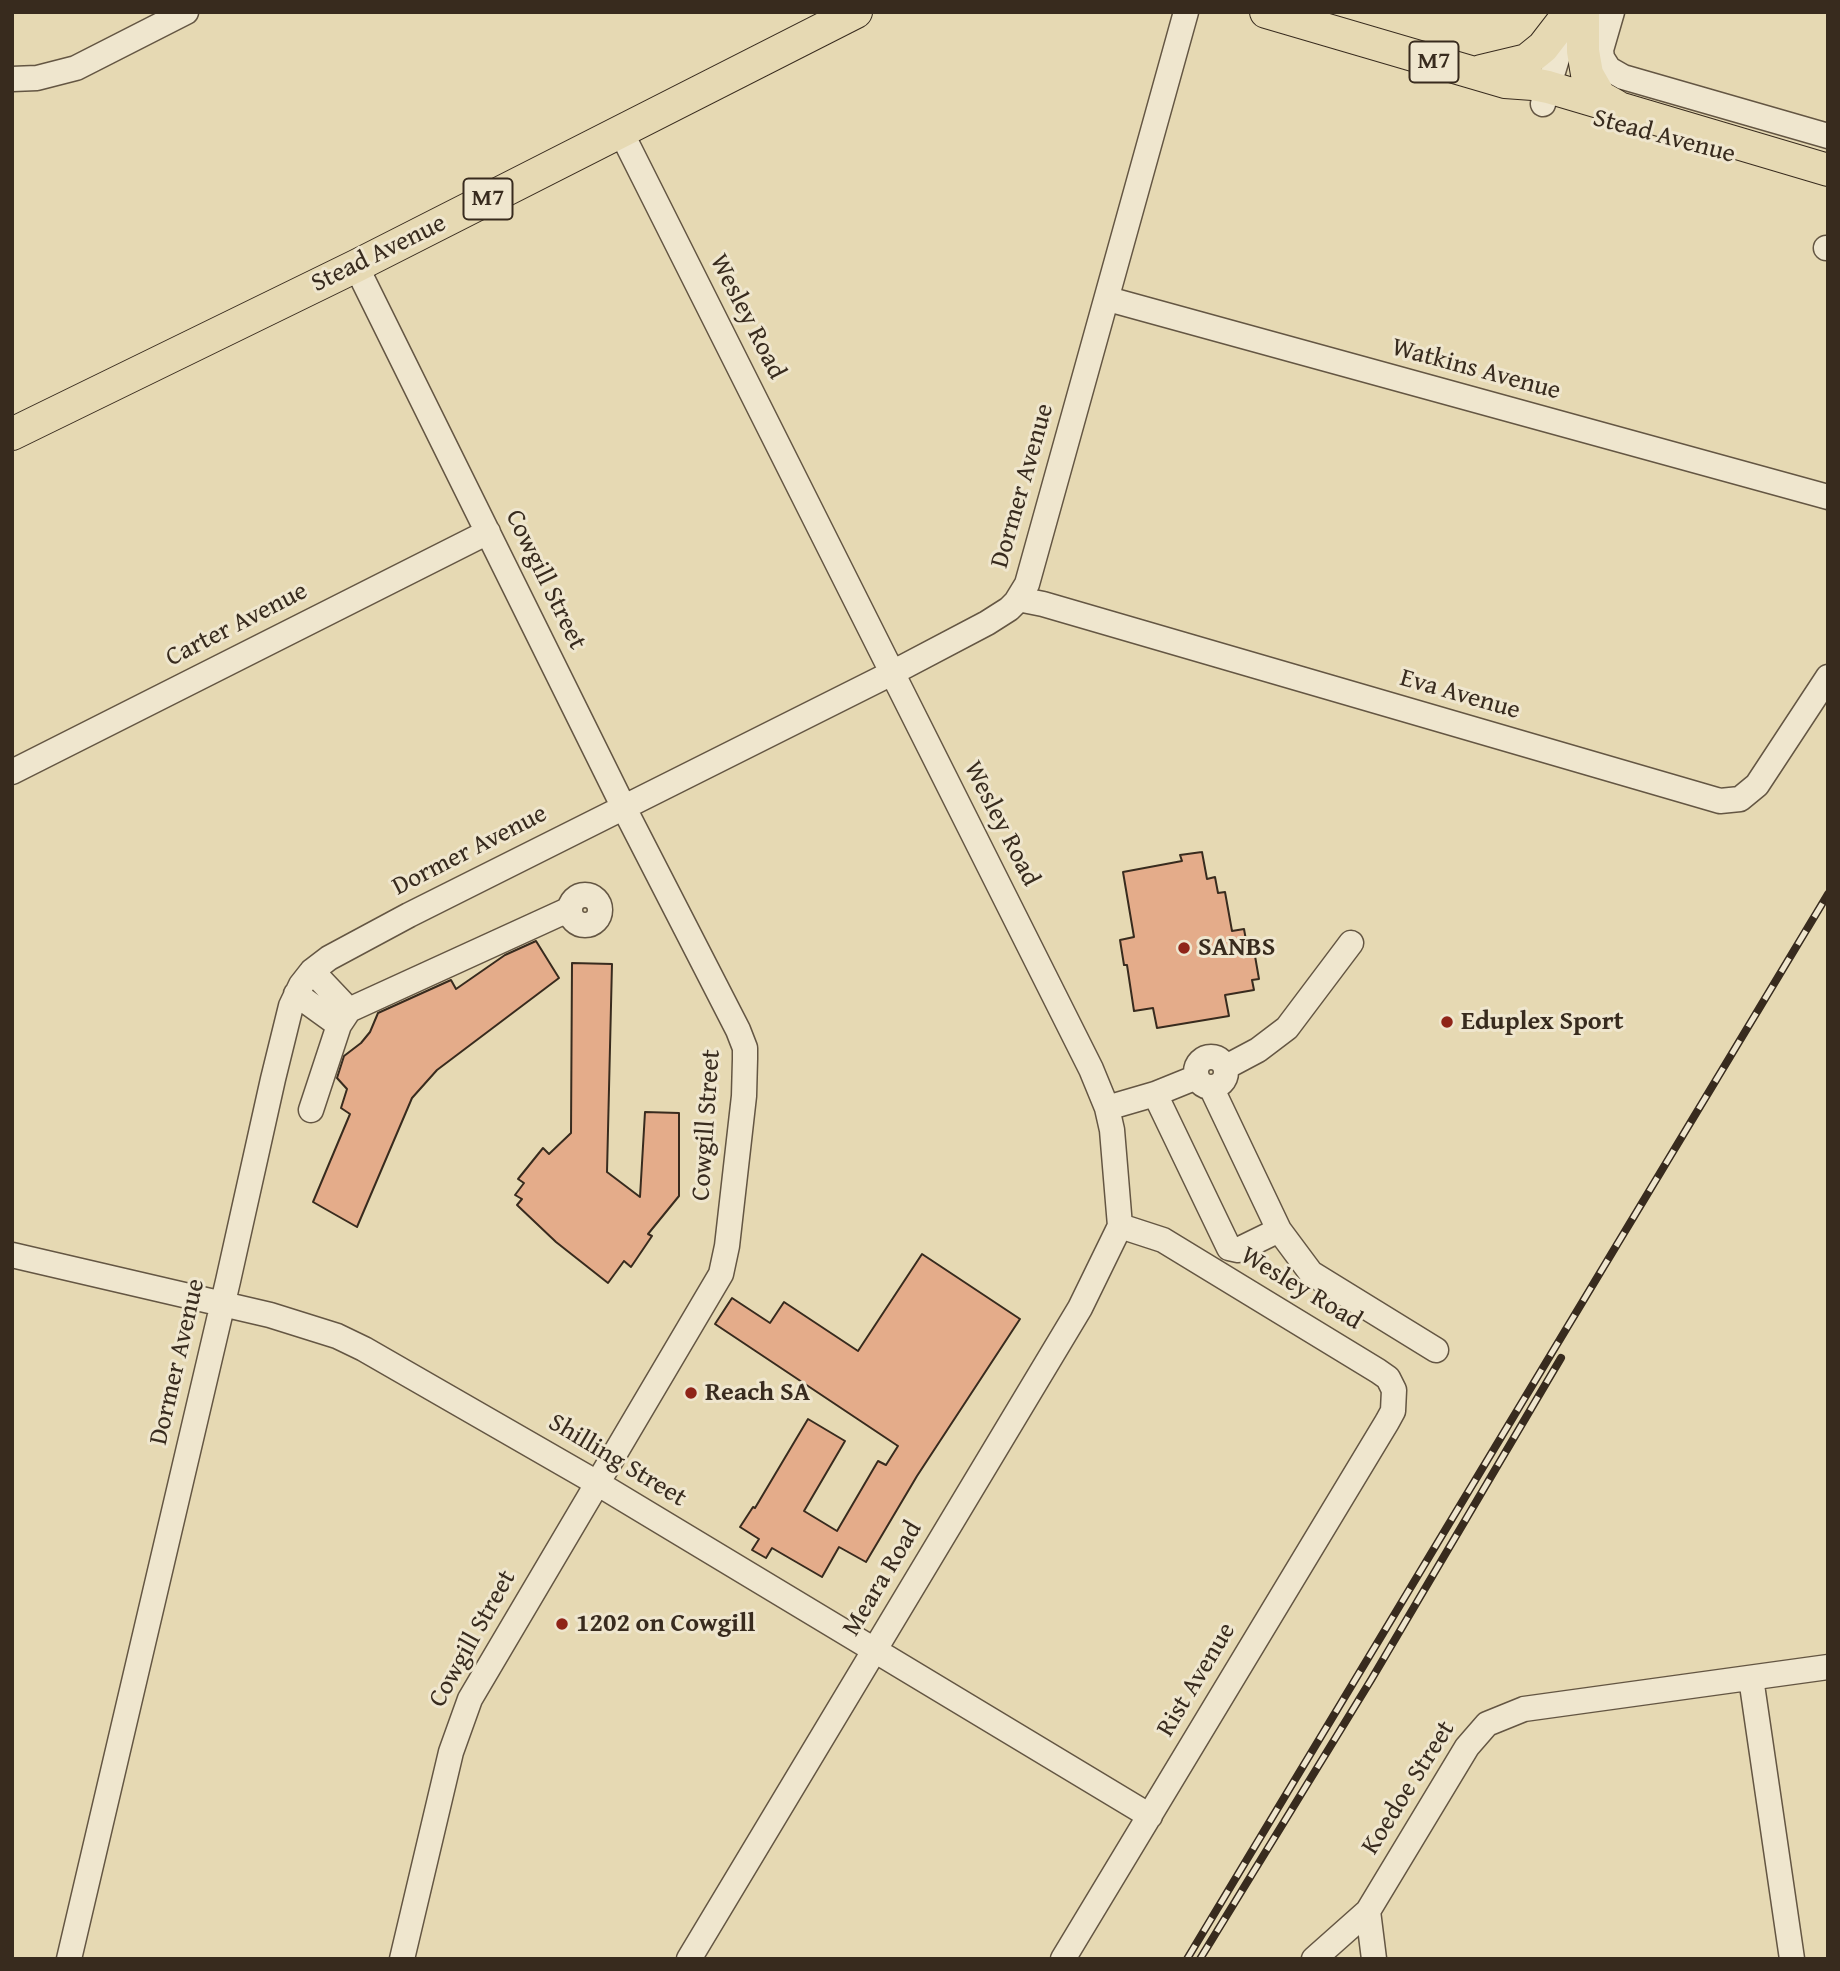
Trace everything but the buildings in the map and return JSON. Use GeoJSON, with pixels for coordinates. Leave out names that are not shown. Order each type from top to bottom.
{"type":"FeatureCollection","features":[{"type":"Feature","properties":{"kind":"main road","name":"Stead Avenue"},"geometry":{"type":"LineString","coordinates":[[12,434],[356,267],[856,12]]}},
{"type":"Feature","properties":{"kind":"main road","name":"Stead Avenue"},"geometry":{"type":"LineString","coordinates":[[1266,12],[1473,74],[1505,82],[1533,84],[1546,96],[1722,146],[1828,170]]}},
{"type":"Feature","properties":{"kind":"main road"},"geometry":{"type":"LineString","coordinates":[[1473,74],[1527,60],[1543,47],[1571,12]]}},
{"type":"Feature","properties":{"kind":"main road"},"geometry":{"type":"LineString","coordinates":[[1583,12],[1583,51],[1590,80],[1600,97],[1623,109]]}},
{"type":"Feature","properties":{"kind":"main road","name":"Stead Avenue"},"geometry":{"type":"LineString","coordinates":[[1546,96],[1623,109],[1828,182]]}},
{"type":"Feature","properties":{"kind":"street"},"geometry":{"type":"LineString","coordinates":[[12,79],[37,78],[76,68],[187,12]]}},
{"type":"Feature","properties":{"kind":"street","name":"Dormer Avenue"},"geometry":{"type":"LineString","coordinates":[[69,1959],[273,1079],[296,994],[312,971],[329,958],[409,915],[892,673],[1009,609],[1027,584],[1186,12]]}},
{"type":"Feature","properties":{"kind":"street"},"geometry":{"type":"LineString","coordinates":[[1546,96],[1571,12]]}},
{"type":"Feature","properties":{"kind":"street"},"geometry":{"type":"LineString","coordinates":[[1612,12],[1601,50],[1602,58],[1609,69],[1623,77],[1828,136]]}},
{"type":"Feature","properties":{"kind":"street","name":"Wesley Road"},"geometry":{"type":"LineString","coordinates":[[621,132],[1091,1069],[1107,1108],[1115,1150],[1120,1226],[1163,1240],[1388,1378],[1394,1390],[1393,1411],[1381,1433]]}},
{"type":"Feature","properties":{"kind":"street","name":"Cowgill Street"},"geometry":{"type":"LineString","coordinates":[[356,267],[624,808],[738,1030],[745,1048],[746,1068],[727,1246],[721,1274],[481,1678],[459,1725],[402,1959]]}},
{"type":"Feature","properties":{"kind":"street","name":"Watkins Avenue"},"geometry":{"type":"LineString","coordinates":[[1108,299],[1828,498]]}},
{"type":"Feature","properties":{"kind":"street","name":"Carter Avenue"},"geometry":{"type":"LineString","coordinates":[[13,773],[488,532]]}},
{"type":"Feature","properties":{"kind":"street","name":"Eva Avenue"},"geometry":{"type":"LineString","coordinates":[[1018,599],[1043,604],[1720,801],[1740,799],[1757,785],[1828,677]]}},
{"type":"Feature","properties":{"kind":"street"},"geometry":{"type":"LineString","coordinates":[[310,1110],[344,1017],[570,909]]}},
{"type":"Feature","properties":{"kind":"street"},"geometry":{"type":"LineString","coordinates":[[1107,1108],[1211,1077],[1258,1050],[1287,1028],[1351,943]]}},
{"type":"Feature","properties":{"kind":"street"},"geometry":{"type":"LineString","coordinates":[[312,971],[344,1017]]}},
{"type":"Feature","properties":{"kind":"street"},"geometry":{"type":"LineString","coordinates":[[296,994],[344,1017]]}},
{"type":"Feature","properties":{"kind":"street"},"geometry":{"type":"LineString","coordinates":[[1211,1077],[1279,1230],[1311,1273],[1436,1350]]}},
{"type":"Feature","properties":{"kind":"street"},"geometry":{"type":"LineString","coordinates":[[1155,1094],[1229,1248],[1238,1250],[1279,1230]]}},
{"type":"Feature","properties":{"kind":"street","name":"Meara Road"},"geometry":{"type":"LineString","coordinates":[[689,1959],[1080,1308],[1120,1226]]}},
{"type":"Feature","properties":{"kind":"street","name":"Shilling Street"},"geometry":{"type":"LineString","coordinates":[[12,1255],[289,1320],[337,1336],[380,1357],[597,1483],[1150,1816]]}},
{"type":"Feature","properties":{"kind":"street","name":"Rist Avenue"},"geometry":{"type":"LineString","coordinates":[[1063,1959],[1381,1433]]}},
{"type":"Feature","properties":{"kind":"street","name":"Koedoe Street"},"geometry":{"type":"LineString","coordinates":[[1314,1959],[1368,1911],[1467,1747],[1488,1724],[1524,1709],[1828,1667]]}},
{"type":"Feature","properties":{"kind":"street"},"geometry":{"type":"LineString","coordinates":[[1752,1678],[1793,1959]]}},
{"type":"Feature","properties":{"kind":"street"},"geometry":{"type":"LineString","coordinates":[[1368,1911],[1374,1959]]}},
{"type":"Feature","properties":{"kind":"railway"},"geometry":{"type":"LineString","coordinates":[[1187,1959],[1828,894]]}},
{"type":"Feature","properties":{"kind":"railway"},"geometry":{"type":"LineString","coordinates":[[1200,1959],[1371,1680],[1561,1358]]}},
{"type":"Feature","properties":{"kind":"place","name":"SANBS"},"geometry":{"type":"Point","coordinates":[1184,948]}},
{"type":"Feature","properties":{"kind":"place","name":"Eduplex Sport"},"geometry":{"type":"Point","coordinates":[1447,1022]}},
{"type":"Feature","properties":{"kind":"place","name":"Reach SA"},"geometry":{"type":"Point","coordinates":[691,1393]}},
{"type":"Feature","properties":{"kind":"place","name":"1202 on Cowgill"},"geometry":{"type":"Point","coordinates":[562,1624]}}]}
